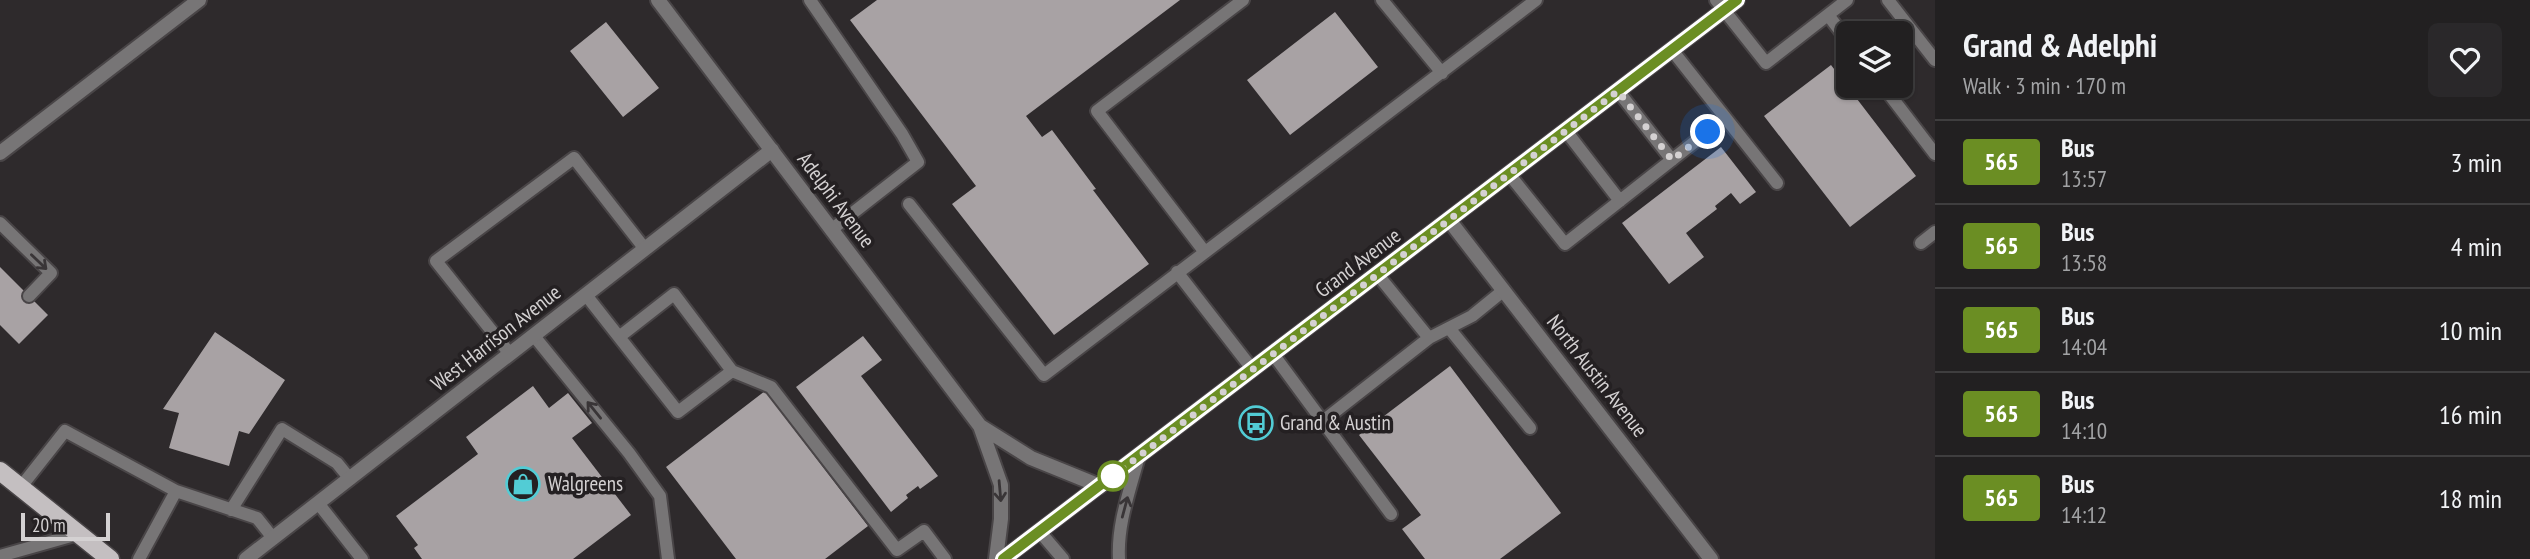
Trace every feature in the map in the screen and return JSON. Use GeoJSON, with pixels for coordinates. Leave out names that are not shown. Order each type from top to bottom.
{"type":"FeatureCollection","features":[{"type":"Feature","properties":{"kind":"main road","name":"Grand Avenue"},"geometry":{"type":"LineString","coordinates":[[1003,559],[1672,50],[1719,6],[1737,0]]}},
{"type":"Feature","properties":{"kind":"main road"},"geometry":{"type":"LineString","coordinates":[[0,471],[110,559]]}},
{"type":"Feature","properties":{"kind":"street"},"geometry":{"type":"LineString","coordinates":[[2,146],[199,0]]}},
{"type":"Feature","properties":{"kind":"street","name":"Adelphi Avenue"},"geometry":{"type":"LineString","coordinates":[[660,1],[980,426],[1001,485],[1001,519],[996,559]]}},
{"type":"Feature","properties":{"kind":"street","name":"West Harrison Avenue"},"geometry":{"type":"LineString","coordinates":[[246,559],[772,150]]}},
{"type":"Feature","properties":{"kind":"street","name":"North Austin Avenue"},"geometry":{"type":"LineString","coordinates":[[1449,220],[1712,559]]}},
{"type":"Feature","properties":{"kind":"street","name":"Adelphi Avenue"},"geometry":{"type":"LineString","coordinates":[[980,426],[1031,457],[1100,486]]}},
{"type":"Feature","properties":{"kind":"lane"},"geometry":{"type":"LineString","coordinates":[[810,0],[895,123],[918,162],[831,230]]}},
{"type":"Feature","properties":{"kind":"lane"},"geometry":{"type":"LineString","coordinates":[[1204,251],[1097,111],[1243,0]]}},
{"type":"Feature","properties":{"kind":"lane"},"geometry":{"type":"LineString","coordinates":[[1382,0],[1442,73]]}},
{"type":"Feature","properties":{"kind":"lane"},"geometry":{"type":"LineString","coordinates":[[909,204],[1044,375],[1536,0]]}},
{"type":"Feature","properties":{"kind":"lane"},"geometry":{"type":"LineString","coordinates":[[1719,6],[1766,63],[1847,0]]}},
{"type":"Feature","properties":{"kind":"lane"},"geometry":{"type":"LineString","coordinates":[[1888,0],[1935,60]]}},
{"type":"Feature","properties":{"kind":"lane"},"geometry":{"type":"LineString","coordinates":[[1828,15],[1836,25]]}},
{"type":"Feature","properties":{"kind":"lane"},"geometry":{"type":"LineString","coordinates":[[1672,50],[1777,183]]}},
{"type":"Feature","properties":{"kind":"lane"},"geometry":{"type":"LineString","coordinates":[[1618,91],[1672,160]]}},
{"type":"Feature","properties":{"kind":"lane"},"geometry":{"type":"LineString","coordinates":[[1891,98],[1935,154]]}},
{"type":"Feature","properties":{"kind":"lane"},"geometry":{"type":"LineString","coordinates":[[1509,174],[1565,244],[1725,118]]}},
{"type":"Feature","properties":{"kind":"lane"},"geometry":{"type":"LineString","coordinates":[[1566,131],[1620,201]]}},
{"type":"Feature","properties":{"kind":"lane"},"geometry":{"type":"LineString","coordinates":[[510,355],[436,261],[574,158],[645,249]]}},
{"type":"Feature","properties":{"kind":"lane"},"geometry":{"type":"LineString","coordinates":[[1,227],[51,273],[29,296]]}},
{"type":"Feature","properties":{"kind":"lane"},"geometry":{"type":"LineString","coordinates":[[1921,243],[1935,232]]}},
{"type":"Feature","properties":{"kind":"lane"},"geometry":{"type":"LineString","coordinates":[[1177,272],[1253,370]]}},
{"type":"Feature","properties":{"kind":"lane"},"geometry":{"type":"LineString","coordinates":[[1378,275],[1429,338]]}},
{"type":"Feature","properties":{"kind":"lane"},"geometry":{"type":"LineString","coordinates":[[1323,421],[1429,338],[1472,316],[1504,290]]}},
{"type":"Feature","properties":{"kind":"lane"},"geometry":{"type":"LineString","coordinates":[[619,337],[674,294],[732,371],[771,387],[897,550]]}},
{"type":"Feature","properties":{"kind":"lane"},"geometry":{"type":"LineString","coordinates":[[586,295],[678,412],[732,371]]}},
{"type":"Feature","properties":{"kind":"lane"},"geometry":{"type":"LineString","coordinates":[[1449,328],[1530,428]]}},
{"type":"Feature","properties":{"kind":"lane"},"geometry":{"type":"LineString","coordinates":[[534,336],[629,453],[660,496],[667,559]]}},
{"type":"Feature","properties":{"kind":"lane"},"geometry":{"type":"LineString","coordinates":[[1273,354],[1391,514]]}},
{"type":"Feature","properties":{"kind":"lane"},"geometry":{"type":"LineString","coordinates":[[231,510],[282,429],[337,463],[350,479]]}},
{"type":"Feature","properties":{"kind":"lane"},"geometry":{"type":"LineString","coordinates":[[20,488],[65,431],[176,491],[257,518],[273,538]]}},
{"type":"Feature","properties":{"kind":"lane"},"geometry":{"type":"LineString","coordinates":[[1119,559],[1118,544],[1123,514],[1139,456]]}},
{"type":"Feature","properties":{"kind":"lane"},"geometry":{"type":"LineString","coordinates":[[139,559],[176,491]]}},
{"type":"Feature","properties":{"kind":"lane"},"geometry":{"type":"LineString","coordinates":[[318,503],[362,559]]}},
{"type":"Feature","properties":{"kind":"lane"},"geometry":{"type":"LineString","coordinates":[[885,559],[924,531],[945,559]]}},
{"type":"Feature","properties":{"kind":"lane"},"geometry":{"type":"LineString","coordinates":[[1040,532],[1063,559]]}},
{"type":"Feature","properties":{"kind":"lane"},"geometry":{"type":"LineString","coordinates":[[0,555],[78,534]]}},
{"type":"Feature","properties":{"kind":"building"},"geometry":{"type":"Polygon","coordinates":[[[877,0],[1180,0],[1026,116],[1042,137],[1052,130],[1149,264],[1054,335],[952,204],[976,186],[850,20],[877,0]]]}},
{"type":"Feature","properties":{"kind":"building"},"geometry":{"type":"Polygon","coordinates":[[[1335,12],[1378,67],[1290,135],[1247,80],[1335,12]]]}},
{"type":"Feature","properties":{"kind":"building"},"geometry":{"type":"Polygon","coordinates":[[[606,22],[659,88],[623,117],[570,51],[606,22]]]}},
{"type":"Feature","properties":{"kind":"building"},"geometry":{"type":"Polygon","coordinates":[[[1831,65],[1836,72],[1836,98],[1856,98],[1916,176],[1850,227],[1764,116],[1831,65]]]}},
{"type":"Feature","properties":{"kind":"building"},"geometry":{"type":"Polygon","coordinates":[[[1721,147],[1756,192],[1740,204],[1731,193],[1715,206],[1717,209],[1686,233],[1704,257],[1669,284],[1622,223],[1721,147]]]}},
{"type":"Feature","properties":{"kind":"building"},"geometry":{"type":"Polygon","coordinates":[[[0,267],[48,315],[19,344],[0,325],[0,267]]]}},
{"type":"Feature","properties":{"kind":"building"},"geometry":{"type":"Polygon","coordinates":[[[215,332],[285,380],[249,434],[239,431],[229,466],[169,448],[179,413],[163,409],[215,332]]]}},
{"type":"Feature","properties":{"kind":"building"},"geometry":{"type":"Polygon","coordinates":[[[863,336],[882,360],[861,376],[938,476],[906,495],[908,498],[891,512],[796,387],[863,336]]]}},
{"type":"Feature","properties":{"kind":"building"},"geometry":{"type":"Polygon","coordinates":[[[1450,366],[1561,513],[1500,559],[1425,559],[1402,529],[1421,515],[1359,435],[1450,366]]]}},
{"type":"Feature","properties":{"kind":"building","name":"Walgreens"},"geometry":{"type":"Polygon","coordinates":[[[533,386],[549,408],[568,393],[592,423],[572,438],[631,515],[573,559],[422,559],[414,548],[418,545],[396,516],[478,454],[466,437],[533,386]]]}},
{"type":"Feature","properties":{"kind":"building"},"geometry":{"type":"Polygon","coordinates":[[[765,391],[868,526],[825,559],[736,559],[666,467],[765,391]]]}},
{"type":"Feature","properties":{"kind":"bus line","name":"565"},"geometry":{"type":"LineString","coordinates":[[1003,559],[1737,0]]}},
{"type":"Feature","properties":{"kind":"place","name":"Grand & Austin"},"geometry":{"type":"Point","coordinates":[1256,423]}},
{"type":"Feature","properties":{"kind":"place","name":"Walgreens"},"geometry":{"type":"Point","coordinates":[523,484]}},
{"type":"Feature","properties":{"kind":"route"},"geometry":{"type":"LineString","coordinates":[[1113,476],[1618,91],[1672,160],[1708,132]]}}]}
